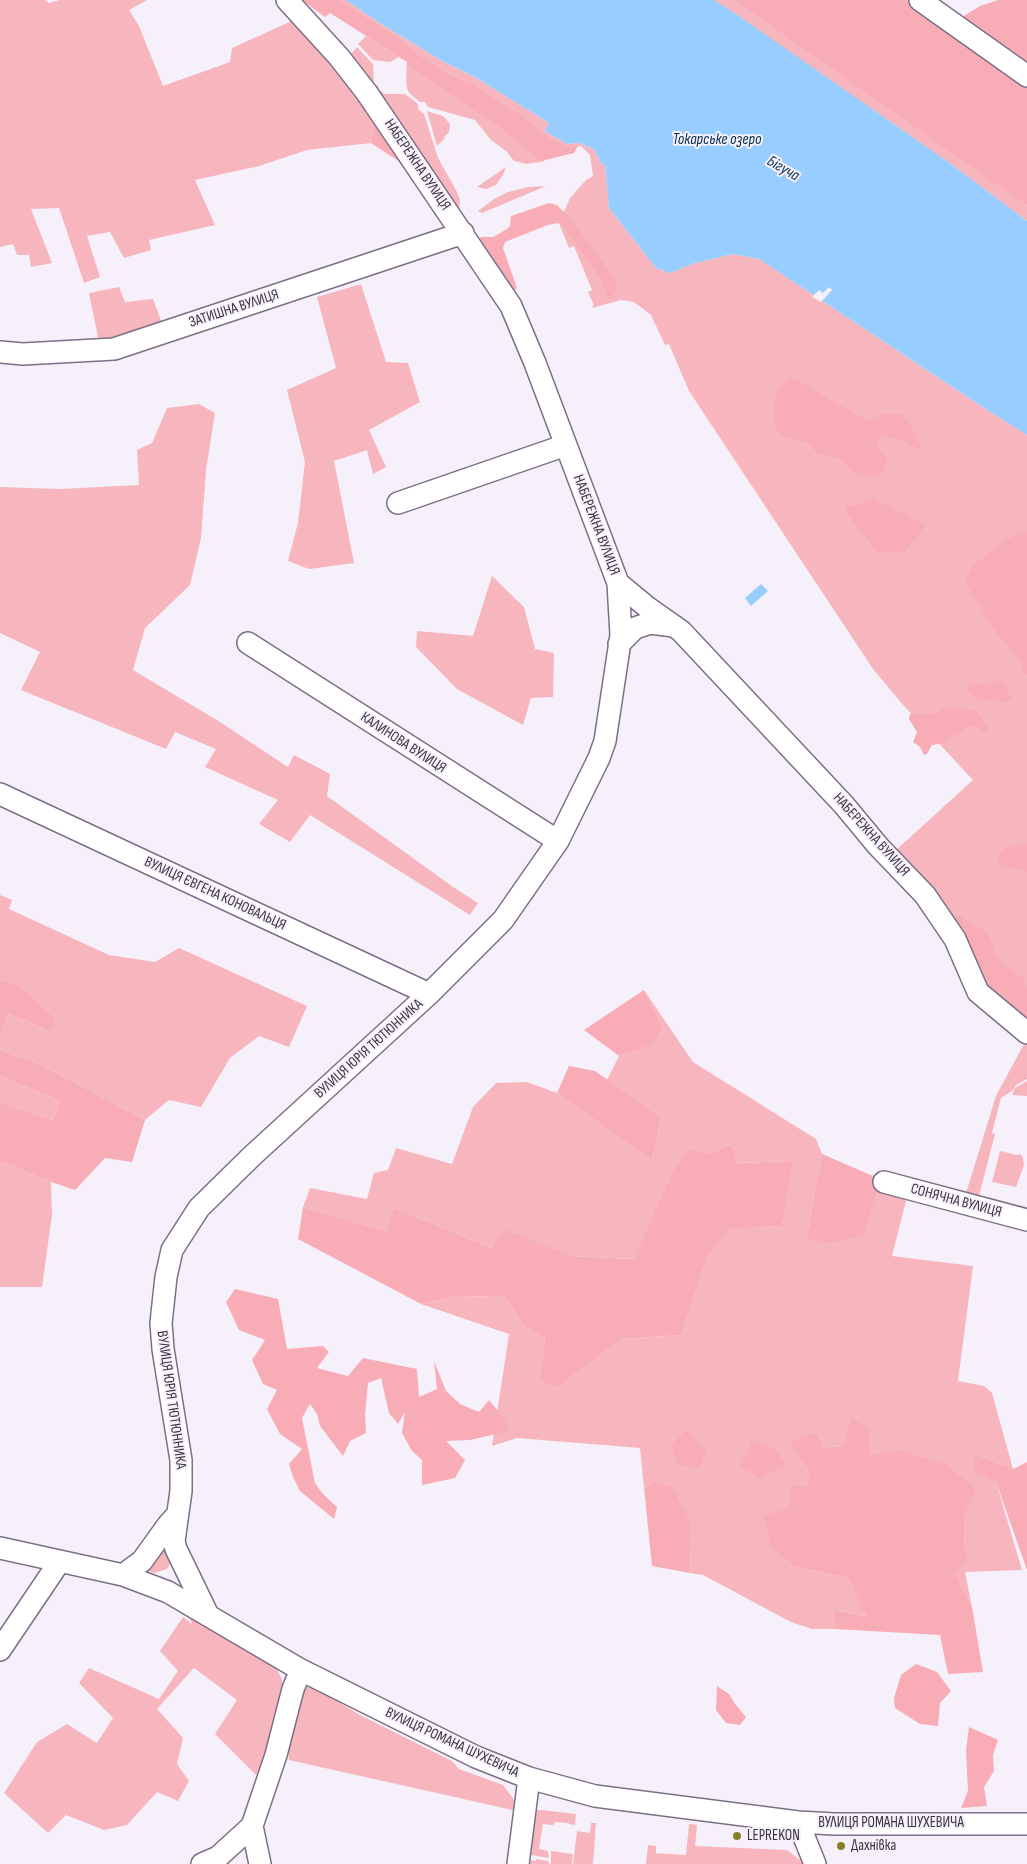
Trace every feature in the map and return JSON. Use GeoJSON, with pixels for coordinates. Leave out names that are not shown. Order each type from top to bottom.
{"type":"FeatureCollection","features":[{"type":"Feature","properties":{"kind":"street","name":"НАБЕРЕЖНА ВУЛИЦЯ"},"geometry":{"type":"LineString","coordinates":[[287,0],[339,56],[367,93],[511,306],[535,363],[618,583],[647,607],[675,626],[844,805],[878,846],[925,895],[955,939],[978,992],[1027,1033]]}},
{"type":"Feature","properties":{"kind":"street"},"geometry":{"type":"LineString","coordinates":[[920,0],[1027,76]]}},
{"type":"Feature","properties":{"kind":"street","name":"ЗАТИШНА ВУЛИЦЯ"},"geometry":{"type":"LineString","coordinates":[[0,352],[23,354],[114,349],[463,233]]}},
{"type":"Feature","properties":{"kind":"street"},"geometry":{"type":"LineString","coordinates":[[398,503],[566,446]]}},
{"type":"Feature","properties":{"kind":"street","name":"ВУЛИЦЯ ЮРІЯ ТЮТЮННИКА"},"geometry":{"type":"LineString","coordinates":[[207,1613],[174,1541],[181,1491],[181,1460],[163,1349],[161,1323],[166,1277],[172,1250],[199,1208],[252,1156],[429,994],[503,920],[558,842],[599,758],[605,741],[621,635],[618,583]]}},
{"type":"Feature","properties":{"kind":"street"},"geometry":{"type":"LineString","coordinates":[[619,644],[635,628],[650,623],[675,626]]}},
{"type":"Feature","properties":{"kind":"street","name":"КАЛИНОВА ВУЛИЦЯ"},"geometry":{"type":"LineString","coordinates":[[248,643],[558,842]]}},
{"type":"Feature","properties":{"kind":"street","name":"ВУЛИЦЯ ЄВГЕНА КОНОВАЛЬЦЯ"},"geometry":{"type":"LineString","coordinates":[[0,794],[429,994]]}},
{"type":"Feature","properties":{"kind":"street","name":"СОНЯЧНА ВУЛИЦЯ"},"geometry":{"type":"LineString","coordinates":[[884,1182],[1027,1220]]}},
{"type":"Feature","properties":{"kind":"street","name":"ВУЛИЦЯ ЮРІЯ ТЮТЮННИКА"},"geometry":{"type":"LineString","coordinates":[[123,1575],[142,1561],[176,1516]]}},
{"type":"Feature","properties":{"kind":"street","name":"ВУЛИЦЯ РОМАНА ШУХЕВИЧА"},"geometry":{"type":"LineString","coordinates":[[0,1548],[123,1575],[168,1592],[207,1613],[301,1670],[476,1757],[528,1778],[595,1796],[798,1822],[834,1824],[1027,1824]]}},
{"type":"Feature","properties":{"kind":"street"},"geometry":{"type":"LineString","coordinates":[[0,1650],[60,1561]]}},
{"type":"Feature","properties":{"kind":"street"},"geometry":{"type":"LineString","coordinates":[[202,1864],[218,1857],[252,1826],[276,1756],[293,1689],[301,1670]]}},
{"type":"Feature","properties":{"kind":"street"},"geometry":{"type":"LineString","coordinates":[[518,1864],[528,1778]]}},
{"type":"Feature","properties":{"kind":"street"},"geometry":{"type":"LineString","coordinates":[[798,1822],[815,1864]]}},
{"type":"Feature","properties":{"kind":"street"},"geometry":{"type":"LineString","coordinates":[[252,1826],[260,1864]]}},
{"type":"Feature","properties":{"kind":"shaded area"},"geometry":{"type":"Polygon","coordinates":[[[0,0],[45,0],[49,3],[59,0],[147,0],[129,10],[139,26],[163,86],[230,62],[232,48],[294,20],[376,116],[371,143],[307,150],[259,166],[195,180],[215,225],[149,240],[151,250],[124,258],[110,232],[87,236],[100,277],[84,283],[59,208],[31,209],[52,263],[31,267],[29,255],[17,255],[13,244],[0,247],[0,0]]]}},
{"type":"Feature","properties":{"kind":"shaded area"},"geometry":{"type":"Polygon","coordinates":[[[302,0],[340,0],[400,38],[418,54],[450,74],[475,85],[527,118],[556,141],[567,147],[578,146],[574,153],[541,161],[499,127],[407,65],[407,62],[330,13],[325,17],[302,0]]]}},
{"type":"Feature","properties":{"kind":"shaded area"},"geometry":{"type":"Polygon","coordinates":[[[340,0],[346,0],[444,62],[475,77],[549,123],[545,131],[567,144],[578,143],[594,149],[600,162],[605,165],[609,208],[656,268],[670,273],[692,264],[732,254],[759,259],[1027,435],[1027,1028],[895,851],[973,780],[904,706],[873,669],[689,391],[669,344],[665,345],[651,315],[634,302],[621,300],[593,308],[592,306],[594,305],[588,292],[592,290],[574,246],[569,248],[559,223],[570,198],[586,180],[593,176],[590,155],[582,147],[567,148],[541,131],[527,118],[475,85],[450,74],[418,54],[400,38],[340,0]]]}},
{"type":"Feature","properties":{"kind":"shaded area"},"geometry":{"type":"Polygon","coordinates":[[[714,0],[733,0],[992,181],[1027,206],[1027,221],[948,162],[714,0]]]}},
{"type":"Feature","properties":{"kind":"shaded area"},"geometry":{"type":"Polygon","coordinates":[[[733,0],[907,0],[945,26],[1027,84],[1027,206],[733,0]]]}},
{"type":"Feature","properties":{"kind":"shaded area"},"geometry":{"type":"Polygon","coordinates":[[[998,0],[1027,0],[1027,64],[959,19],[980,6],[998,0]]]}},
{"type":"Feature","properties":{"kind":"shaded area"},"geometry":{"type":"Polygon","coordinates":[[[366,36],[399,57],[390,62],[373,60],[358,44],[366,36]]]}},
{"type":"Feature","properties":{"kind":"shaded area"},"geometry":{"type":"Polygon","coordinates":[[[357,47],[373,64],[374,83],[378,86],[379,90],[385,94],[405,94],[418,104],[418,109],[424,114],[438,158],[457,192],[460,200],[459,210],[349,56],[357,47]]]}},
{"type":"Feature","properties":{"kind":"shaded area"},"geometry":{"type":"Polygon","coordinates":[[[407,62],[443,85],[545,161],[527,164],[514,161],[506,151],[491,140],[475,120],[428,107],[425,102],[420,102],[407,89],[407,62]]]}},
{"type":"Feature","properties":{"kind":"shaded area"},"geometry":{"type":"Polygon","coordinates":[[[427,111],[443,116],[450,124],[449,132],[437,146],[427,111]]]}},
{"type":"Feature","properties":{"kind":"shaded area"},"geometry":{"type":"Polygon","coordinates":[[[376,116],[406,166],[371,143],[376,116]]]}},
{"type":"Feature","properties":{"kind":"shaded area"},"geometry":{"type":"Polygon","coordinates":[[[506,167],[496,185],[486,189],[477,187],[506,167]]]}},
{"type":"Feature","properties":{"kind":"shaded area"},"geometry":{"type":"Polygon","coordinates":[[[546,186],[482,213],[478,211],[494,199],[508,192],[528,187],[546,186]]]}},
{"type":"Feature","properties":{"kind":"shaded area"},"geometry":{"type":"Polygon","coordinates":[[[549,203],[557,205],[571,219],[613,276],[617,286],[616,292],[612,296],[607,297],[602,281],[564,227],[558,223],[505,242],[503,248],[517,288],[514,291],[510,291],[478,239],[481,237],[493,237],[507,229],[510,226],[511,216],[549,203]]]}},
{"type":"Feature","properties":{"kind":"shaded area"},"geometry":{"type":"Polygon","coordinates":[[[361,284],[386,362],[408,363],[420,402],[369,430],[386,467],[373,474],[367,450],[334,461],[354,563],[309,569],[288,561],[298,523],[305,462],[287,390],[336,368],[317,297],[361,284]]]}},
{"type":"Feature","properties":{"kind":"shaded area"},"geometry":{"type":"Polygon","coordinates":[[[119,287],[125,302],[153,299],[162,323],[99,342],[89,293],[119,287]]]}},
{"type":"Feature","properties":{"kind":"shaded area"},"geometry":{"type":"Polygon","coordinates":[[[788,380],[797,380],[868,421],[884,414],[902,414],[917,435],[922,451],[903,441],[881,435],[876,445],[887,461],[881,475],[856,475],[841,459],[817,453],[808,443],[783,436],[776,430],[774,402],[777,391],[788,380]]]}},
{"type":"Feature","properties":{"kind":"shaded area"},"geometry":{"type":"Polygon","coordinates":[[[199,404],[215,413],[206,470],[201,538],[190,585],[145,628],[133,670],[220,722],[288,767],[294,755],[330,774],[327,796],[478,903],[470,915],[310,815],[290,842],[259,824],[278,800],[205,767],[216,749],[175,732],[166,749],[21,690],[40,652],[0,633],[0,487],[60,489],[139,485],[137,450],[152,443],[167,408],[199,404]]]}},
{"type":"Feature","properties":{"kind":"shaded area"},"geometry":{"type":"Polygon","coordinates":[[[872,498],[926,525],[905,552],[878,553],[849,516],[845,508],[872,498]]]}},
{"type":"Feature","properties":{"kind":"shaded area"},"geometry":{"type":"Polygon","coordinates":[[[1023,532],[1027,533],[1027,674],[1022,674],[1022,663],[996,632],[965,582],[974,565],[1002,542],[1023,532]]]}},
{"type":"Feature","properties":{"kind":"shaded area"},"geometry":{"type":"Polygon","coordinates":[[[492,576],[524,607],[535,649],[554,653],[553,697],[531,698],[523,725],[457,689],[416,647],[417,631],[473,636],[492,576]]]}},
{"type":"Feature","properties":{"kind":"shaded area"},"geometry":{"type":"Polygon","coordinates":[[[1002,680],[1012,699],[1007,702],[977,699],[967,691],[970,682],[990,685],[1002,680]]]}},
{"type":"Feature","properties":{"kind":"shaded area"},"geometry":{"type":"Polygon","coordinates":[[[958,707],[977,712],[987,726],[988,731],[983,732],[970,726],[949,737],[945,743],[932,745],[927,754],[924,755],[920,747],[913,742],[917,732],[909,719],[910,714],[933,714],[944,708],[952,709],[958,707]]]}},
{"type":"Feature","properties":{"kind":"shaded area"},"geometry":{"type":"Polygon","coordinates":[[[1027,843],[1027,872],[1020,869],[1005,868],[1000,865],[998,857],[1003,849],[1027,843]]]}},
{"type":"Feature","properties":{"kind":"shaded area"},"geometry":{"type":"Polygon","coordinates":[[[0,895],[12,900],[9,909],[109,955],[155,962],[179,948],[307,1006],[289,1047],[259,1036],[230,1058],[201,1107],[169,1100],[145,1120],[40,1064],[0,1050],[0,1040],[8,1013],[50,1032],[18,985],[0,979],[0,895]]]}},
{"type":"Feature","properties":{"kind":"shaded area"},"geometry":{"type":"Polygon","coordinates":[[[960,916],[985,931],[991,940],[995,955],[1007,967],[1023,978],[1027,988],[1027,1028],[990,998],[953,925],[954,917],[960,916]]]}},
{"type":"Feature","properties":{"kind":"shaded area"},"geometry":{"type":"Polygon","coordinates":[[[0,979],[18,985],[54,1018],[50,1032],[8,1013],[0,1040],[0,979]]]}},
{"type":"Feature","properties":{"kind":"shaded area"},"geometry":{"type":"Polygon","coordinates":[[[644,990],[693,1062],[816,1139],[822,1154],[806,1239],[878,1188],[907,1197],[892,1256],[973,1266],[958,1381],[984,1386],[992,1393],[1013,1469],[975,1454],[996,1482],[1022,1570],[965,1572],[972,1607],[956,1575],[965,1559],[966,1511],[869,1456],[851,1418],[842,1446],[823,1448],[791,1441],[810,1473],[806,1486],[797,1567],[848,1578],[867,1616],[836,1610],[835,1629],[812,1629],[791,1622],[703,1575],[690,1573],[692,1525],[653,1481],[644,1488],[640,1448],[517,1438],[492,1446],[509,1334],[421,1304],[457,1296],[505,1297],[526,1328],[545,1339],[539,1381],[557,1388],[622,1339],[681,1335],[707,1258],[729,1227],[783,1226],[791,1161],[736,1163],[730,1144],[671,1175],[635,1259],[569,1256],[552,1249],[492,1248],[394,1208],[386,1231],[303,1207],[310,1188],[367,1199],[374,1173],[388,1170],[396,1148],[452,1164],[473,1107],[496,1083],[527,1082],[557,1093],[652,1161],[661,1117],[607,1080],[619,1056],[651,1045],[663,1027],[644,990]]]}},
{"type":"Feature","properties":{"kind":"shaded area"},"geometry":{"type":"Polygon","coordinates":[[[644,990],[663,1027],[652,1045],[619,1056],[584,1030],[644,990]]]}},
{"type":"Feature","properties":{"kind":"shaded area"},"geometry":{"type":"Polygon","coordinates":[[[1025,1042],[1027,1043],[1027,1079],[1016,1085],[1013,1090],[1001,1098],[992,1133],[995,1134],[979,1196],[966,1193],[996,1096],[1025,1042]]]}},
{"type":"Feature","properties":{"kind":"shaded area"},"geometry":{"type":"Polygon","coordinates":[[[0,1050],[40,1064],[145,1120],[132,1162],[105,1158],[75,1190],[0,1161],[0,1102],[53,1120],[60,1101],[0,1076],[0,1050]]]}},
{"type":"Feature","properties":{"kind":"shaded area"},"geometry":{"type":"Polygon","coordinates":[[[569,1066],[595,1071],[661,1117],[652,1161],[557,1093],[569,1066]]]}},
{"type":"Feature","properties":{"kind":"shaded area"},"geometry":{"type":"Polygon","coordinates":[[[0,1076],[60,1101],[53,1120],[0,1102],[0,1076]]]}},
{"type":"Feature","properties":{"kind":"shaded area"},"geometry":{"type":"Polygon","coordinates":[[[1027,1081],[1027,1096],[1012,1095],[1015,1088],[1027,1081]]]}},
{"type":"Feature","properties":{"kind":"shaded area"},"geometry":{"type":"Polygon","coordinates":[[[731,1144],[736,1163],[792,1161],[783,1226],[729,1228],[707,1258],[681,1335],[622,1339],[557,1388],[539,1381],[545,1339],[526,1328],[505,1297],[457,1296],[421,1304],[298,1239],[303,1207],[386,1231],[394,1208],[492,1248],[503,1229],[571,1256],[634,1259],[671,1175],[688,1149],[710,1154],[731,1144]]]}},
{"type":"Feature","properties":{"kind":"shaded area"},"geometry":{"type":"Polygon","coordinates":[[[1000,1151],[1020,1154],[1023,1157],[1024,1165],[1016,1187],[992,1182],[1000,1151]]]}},
{"type":"Feature","properties":{"kind":"shaded area"},"geometry":{"type":"Polygon","coordinates":[[[822,1154],[880,1179],[864,1235],[832,1243],[806,1239],[822,1154]]]}},
{"type":"Feature","properties":{"kind":"shaded area"},"geometry":{"type":"Polygon","coordinates":[[[0,1161],[51,1182],[52,1215],[42,1287],[0,1287],[0,1161]]]}},
{"type":"Feature","properties":{"kind":"shaded area"},"geometry":{"type":"Polygon","coordinates":[[[235,1289],[278,1299],[287,1349],[323,1346],[329,1352],[317,1368],[348,1376],[363,1358],[417,1369],[419,1397],[437,1389],[434,1361],[446,1391],[460,1404],[479,1412],[489,1400],[504,1418],[509,1431],[470,1440],[446,1441],[465,1460],[455,1478],[422,1485],[422,1460],[412,1451],[402,1433],[405,1412],[398,1424],[389,1413],[381,1378],[368,1383],[365,1414],[366,1433],[350,1441],[343,1456],[320,1426],[317,1414],[310,1404],[302,1418],[315,1483],[323,1494],[337,1507],[334,1519],[300,1491],[293,1477],[289,1464],[302,1449],[280,1434],[267,1409],[277,1390],[263,1384],[252,1360],[265,1340],[239,1330],[226,1302],[235,1289]]]}},
{"type":"Feature","properties":{"kind":"shaded area"},"geometry":{"type":"Polygon","coordinates":[[[851,1418],[869,1428],[869,1456],[899,1450],[947,1465],[976,1489],[966,1511],[964,1544],[966,1559],[956,1575],[972,1607],[983,1672],[948,1674],[940,1635],[835,1629],[835,1610],[866,1616],[848,1578],[797,1567],[773,1549],[763,1516],[789,1508],[791,1485],[806,1486],[810,1473],[790,1441],[816,1433],[823,1448],[842,1446],[851,1418]]]}},
{"type":"Feature","properties":{"kind":"shaded area"},"geometry":{"type":"Polygon","coordinates":[[[686,1430],[706,1450],[699,1468],[677,1465],[671,1445],[686,1430]]]}},
{"type":"Feature","properties":{"kind":"shaded area"},"geometry":{"type":"Polygon","coordinates":[[[752,1441],[777,1450],[786,1466],[760,1478],[740,1467],[752,1441]]]}},
{"type":"Feature","properties":{"kind":"shaded area"},"geometry":{"type":"Polygon","coordinates":[[[975,1454],[1013,1469],[1027,1462],[1027,1570],[996,1482],[975,1472],[975,1454]]]}},
{"type":"Feature","properties":{"kind":"shaded area"},"geometry":{"type":"Polygon","coordinates":[[[653,1481],[672,1487],[692,1525],[690,1573],[652,1566],[644,1488],[653,1481]]]}},
{"type":"Feature","properties":{"kind":"shaded area"},"geometry":{"type":"Polygon","coordinates":[[[168,1531],[170,1563],[167,1569],[154,1573],[149,1571],[146,1569],[168,1531]]]}},
{"type":"Feature","properties":{"kind":"shaded area"},"geometry":{"type":"Polygon","coordinates":[[[185,1607],[249,1648],[277,1669],[282,1680],[285,1694],[271,1748],[256,1775],[215,1734],[237,1700],[194,1668],[157,1709],[183,1738],[177,1764],[189,1781],[178,1801],[157,1792],[127,1825],[104,1830],[66,1815],[48,1833],[4,1793],[37,1742],[67,1724],[97,1743],[113,1718],[79,1683],[89,1668],[159,1699],[178,1671],[160,1651],[183,1617],[192,1624],[185,1607]]]}},
{"type":"Feature","properties":{"kind":"shaded area"},"geometry":{"type":"Polygon","coordinates":[[[916,1664],[937,1672],[951,1691],[940,1703],[938,1726],[920,1724],[895,1708],[894,1698],[901,1675],[916,1664]]]}},
{"type":"Feature","properties":{"kind":"shaded area"},"geometry":{"type":"Polygon","coordinates":[[[717,1686],[729,1694],[746,1717],[740,1725],[726,1723],[716,1710],[717,1686]]]}},
{"type":"Feature","properties":{"kind":"shaded area"},"geometry":{"type":"Polygon","coordinates":[[[306,1687],[316,1688],[360,1715],[452,1761],[459,1769],[503,1785],[518,1808],[517,1811],[289,1760],[288,1747],[299,1692],[306,1687]]]}},
{"type":"Feature","properties":{"kind":"shaded area"},"geometry":{"type":"Polygon","coordinates":[[[969,1727],[998,1740],[993,1755],[994,1771],[984,1787],[987,1806],[961,1808],[968,1791],[966,1750],[969,1727]]]}},
{"type":"Feature","properties":{"kind":"shaded area"},"geometry":{"type":"Polygon","coordinates":[[[532,1809],[576,1814],[575,1825],[555,1822],[553,1825],[543,1824],[539,1849],[548,1851],[549,1858],[531,1855],[530,1860],[548,1861],[549,1864],[526,1864],[532,1809]]]}},
{"type":"Feature","properties":{"kind":"shaded area"},"geometry":{"type":"Polygon","coordinates":[[[591,1823],[596,1823],[593,1864],[573,1864],[577,1831],[590,1833],[591,1823]]]}},
{"type":"Feature","properties":{"kind":"shaded area"},"geometry":{"type":"Polygon","coordinates":[[[689,1824],[697,1825],[695,1846],[787,1850],[805,1864],[646,1864],[648,1845],[656,1846],[656,1853],[686,1855],[689,1824]]]}},
{"type":"Feature","properties":{"kind":"shaded area"},"geometry":{"type":"Polygon","coordinates":[[[551,1851],[573,1854],[572,1864],[551,1864],[551,1851]]]}},
{"type":"Feature","properties":{"kind":"water","name":"Токарське озеро"},"geometry":{"type":"Polygon","coordinates":[[[346,0],[714,0],[736,14],[948,162],[1027,221],[1027,435],[759,259],[732,254],[692,264],[670,273],[656,268],[609,208],[605,165],[600,162],[594,149],[578,143],[567,144],[545,131],[549,123],[475,77],[444,62],[346,0]]]}},
{"type":"Feature","properties":{"kind":"water"},"geometry":{"type":"Polygon","coordinates":[[[761,584],[768,591],[751,606],[745,598],[761,584]]]}},
{"type":"Feature","properties":{"kind":"pier"},"geometry":{"type":"Polygon","coordinates":[[[829,287],[832,290],[821,302],[812,297],[819,290],[823,293],[829,287]]]}},
{"type":"Feature","properties":{"kind":"place","name":"LEPREKON"},"geometry":{"type":"Point","coordinates":[737,1836]}},
{"type":"Feature","properties":{"kind":"place","name":"Дахнівка"},"geometry":{"type":"Point","coordinates":[841,1846]}},
{"type":"Feature","properties":{"kind":"water label","name":"Бігуча"},"geometry":{"type":"Point","coordinates":[783,169]}}]}
